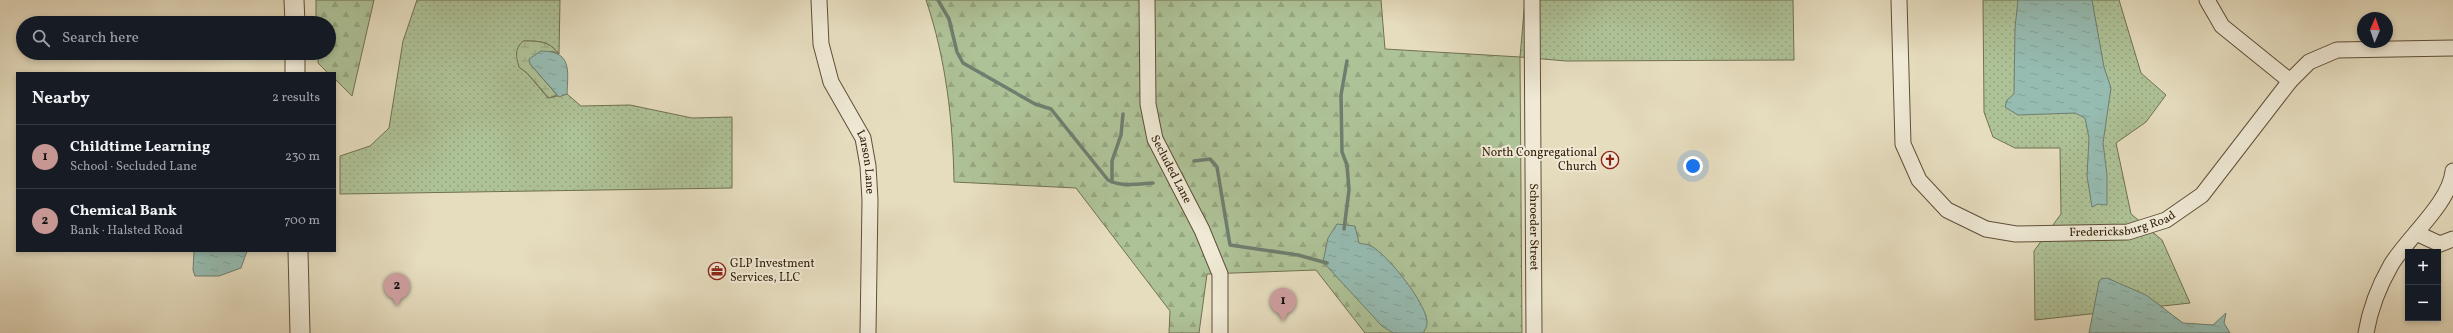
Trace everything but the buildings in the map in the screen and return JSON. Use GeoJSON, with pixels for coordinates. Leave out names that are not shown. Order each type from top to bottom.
{"type":"FeatureCollection","features":[{"type":"Feature","properties":{"kind":"street"},"geometry":{"type":"LineString","coordinates":[[294,0],[295,16]]}},
{"type":"Feature","properties":{"kind":"street","name":"Larson Lane"},"geometry":{"type":"LineString","coordinates":[[819,0],[821,44],[831,82],[863,138],[868,166],[870,200],[868,333]]}},
{"type":"Feature","properties":{"kind":"street","name":"Secluded Lane"},"geometry":{"type":"LineString","coordinates":[[1148,0],[1148,104],[1150,120],[1155,139],[1202,230],[1220,274],[1220,333]]}},
{"type":"Feature","properties":{"kind":"street","name":"Schroeder Street"},"geometry":{"type":"LineString","coordinates":[[1532,0],[1534,333]]}},
{"type":"Feature","properties":{"kind":"street","name":"Fredericksburg Road"},"geometry":{"type":"LineString","coordinates":[[1899,0],[1903,144],[1919,180],[1947,210],[1986,229],[2016,234],[2128,232],[2166,220],[2202,195],[2290,81],[2309,62],[2337,50],[2453,48]]}},
{"type":"Feature","properties":{"kind":"street"},"geometry":{"type":"LineString","coordinates":[[2207,0],[2222,26],[2290,81]]}},
{"type":"Feature","properties":{"kind":"street"},"geometry":{"type":"LineString","coordinates":[[295,60],[295,72]]}},
{"type":"Feature","properties":{"kind":"street"},"geometry":{"type":"LineString","coordinates":[[2366,333],[2370,310],[2392,264],[2416,233],[2448,201],[2453,171]]}},
{"type":"Feature","properties":{"kind":"street"},"geometry":{"type":"LineString","coordinates":[[2416,233],[2440,244],[2453,239]]}},
{"type":"Feature","properties":{"kind":"street"},"geometry":{"type":"LineString","coordinates":[[298,252],[300,333]]}},
{"type":"Feature","properties":{"kind":"green space"},"geometry":{"type":"Polygon","coordinates":[[[316,0],[374,0],[352,96],[336,80],[336,72],[327,72],[318,63],[318,60],[336,60],[336,16],[316,16],[316,0]]]}},
{"type":"Feature","properties":{"kind":"green space"},"geometry":{"type":"Polygon","coordinates":[[[417,0],[560,0],[559,54],[552,46],[548,44],[535,41],[524,41],[519,67],[527,73],[548,98],[567,94],[581,106],[630,105],[692,118],[732,117],[732,188],[340,194],[340,156],[370,146],[389,128],[403,41],[417,0]]]}},
{"type":"Feature","properties":{"kind":"green space"},"geometry":{"type":"Polygon","coordinates":[[[926,0],[1381,0],[1385,49],[1520,57],[1522,333],[1365,333],[1316,270],[1207,274],[1199,333],[1169,333],[1170,311],[1076,188],[954,182],[952,136],[947,90],[939,45],[926,0]]]}},
{"type":"Feature","properties":{"kind":"green space"},"geometry":{"type":"Polygon","coordinates":[[[1525,0],[1793,0],[1794,60],[1566,61],[1520,57],[1525,0]]]}},
{"type":"Feature","properties":{"kind":"green space"},"geometry":{"type":"Polygon","coordinates":[[[1983,0],[2119,0],[2141,73],[2166,95],[2146,122],[2116,143],[2131,214],[2162,240],[2190,303],[2035,320],[2034,251],[2061,214],[2060,148],[2015,148],[1993,137],[1984,112],[1983,0]]]}},
{"type":"Feature","properties":{"kind":"green space"},"geometry":{"type":"Polygon","coordinates":[[[523,41],[534,41],[547,44],[559,54],[552,51],[530,64],[557,95],[549,98],[527,73],[519,67],[516,53],[518,47],[523,41]]]}},
{"type":"Feature","properties":{"kind":"water"},"geometry":{"type":"Polygon","coordinates":[[[2018,0],[2092,0],[2104,67],[2111,88],[2103,143],[2107,175],[2107,205],[2098,204],[2092,207],[2087,176],[2089,138],[2085,118],[2075,113],[2018,115],[2005,107],[2007,100],[2014,94],[2015,28],[2018,0]]]}},
{"type":"Feature","properties":{"kind":"water"},"geometry":{"type":"Polygon","coordinates":[[[541,51],[558,54],[563,58],[566,64],[568,77],[567,94],[559,97],[530,64],[529,59],[541,51]]]}},
{"type":"Feature","properties":{"kind":"water"},"geometry":{"type":"Polygon","coordinates":[[[1337,224],[1355,226],[1359,243],[1369,245],[1378,251],[1406,281],[1426,316],[1427,325],[1423,333],[1393,333],[1382,326],[1323,262],[1328,238],[1337,224]]]}},
{"type":"Feature","properties":{"kind":"water"},"geometry":{"type":"Polygon","coordinates":[[[194,252],[247,252],[241,268],[219,276],[195,276],[193,270],[194,252]]]}},
{"type":"Feature","properties":{"kind":"water"},"geometry":{"type":"Polygon","coordinates":[[[2107,278],[2146,295],[2183,323],[2213,325],[2226,313],[2224,323],[2230,333],[2089,333],[2099,282],[2101,279],[2107,278]]]}},
{"type":"Feature","properties":{"kind":"waterway"},"geometry":{"type":"LineString","coordinates":[[938,0],[949,19],[957,52],[963,63],[1035,104],[1051,109],[1108,180],[1118,184],[1153,183]]}},
{"type":"Feature","properties":{"kind":"waterway"},"geometry":{"type":"LineString","coordinates":[[1344,229],[1349,190],[1347,165],[1342,152],[1341,95],[1347,61]]}},
{"type":"Feature","properties":{"kind":"waterway"},"geometry":{"type":"LineString","coordinates":[[1112,182],[1112,161],[1121,135],[1123,114]]}},
{"type":"Feature","properties":{"kind":"waterway"},"geometry":{"type":"LineString","coordinates":[[1194,161],[1210,159],[1217,167],[1230,245],[1298,255],[1327,263]]}},
{"type":"Feature","properties":{"kind":"place","name":"North Congregational Church"},"geometry":{"type":"Point","coordinates":[1610,160]}},
{"type":"Feature","properties":{"kind":"place","name":"GLP Investment Services, LLC"},"geometry":{"type":"Point","coordinates":[717,271]}},
{"type":"Feature","properties":{"kind":"place","name":"Chemical Bank"},"geometry":{"type":"Point","coordinates":[397,306]}},
{"type":"Feature","properties":{"kind":"place","name":"Childtime Learning"},"geometry":{"type":"Point","coordinates":[1283,321]}}]}
